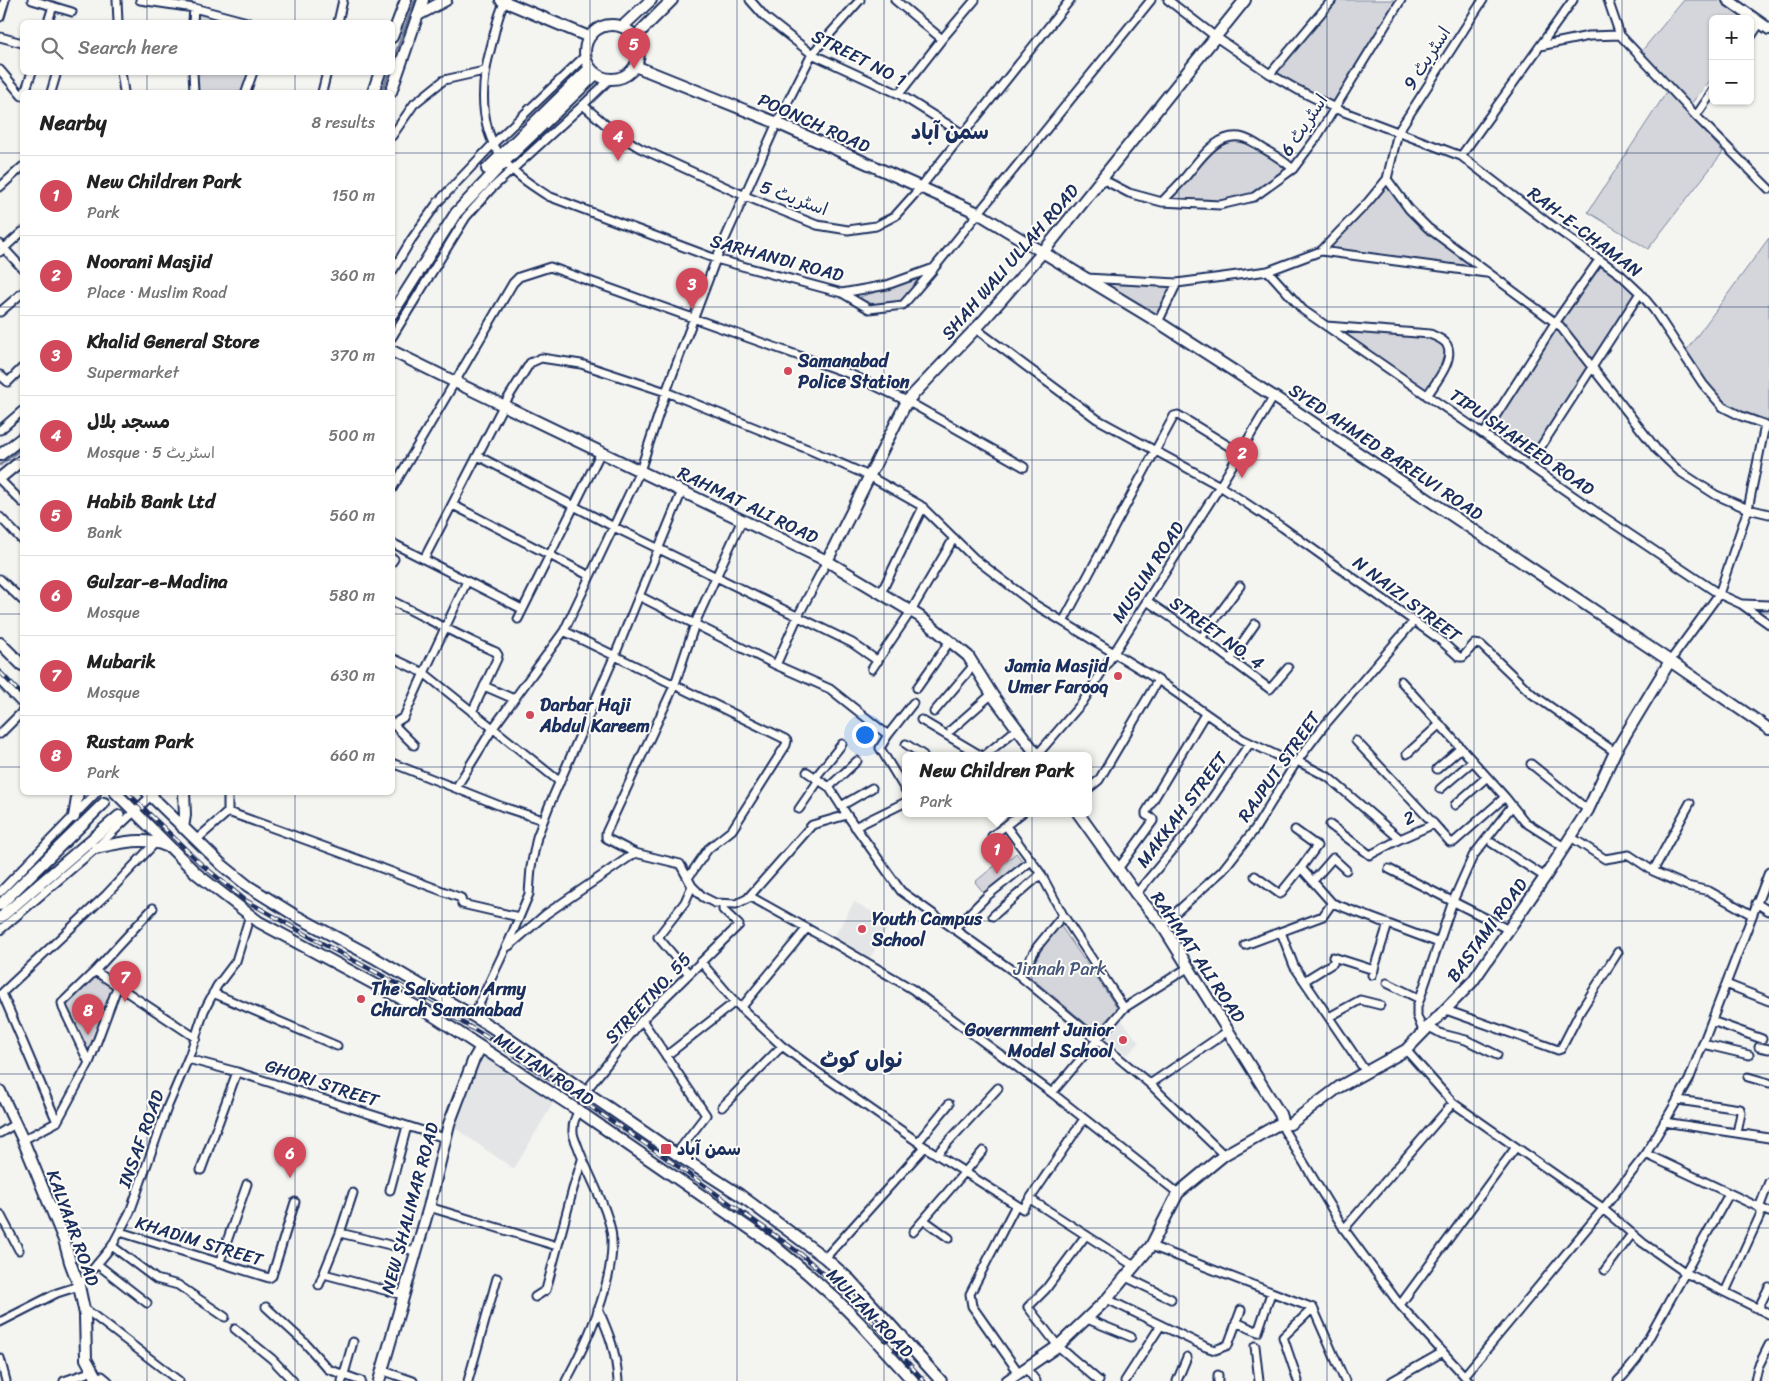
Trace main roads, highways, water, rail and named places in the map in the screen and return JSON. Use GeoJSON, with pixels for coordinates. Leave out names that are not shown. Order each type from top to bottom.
{"type":"FeatureCollection","features":[{"type":"Feature","properties":{"kind":"main road"},"geometry":{"type":"LineString","coordinates":[[398,20],[400,0]]}},
{"type":"Feature","properties":{"kind":"main road"},"geometry":{"type":"LineString","coordinates":[[395,28],[406,0]]}},
{"type":"Feature","properties":{"kind":"main road"},"geometry":{"type":"LineString","coordinates":[[392,90],[423,0]]}},
{"type":"Feature","properties":{"kind":"main road"},"geometry":{"type":"LineString","coordinates":[[418,15],[446,0]]}},
{"type":"Feature","properties":{"kind":"main road"},"geometry":{"type":"LineString","coordinates":[[504,0],[590,37]]}},
{"type":"Feature","properties":{"kind":"main road"},"geometry":{"type":"LineString","coordinates":[[622,27],[651,0]]}},
{"type":"Feature","properties":{"kind":"main road"},"geometry":{"type":"LineString","coordinates":[[634,38],[672,0]]}},
{"type":"Feature","properties":{"kind":"main road","name":"SHAH WALI ULLAH ROAD"},"geometry":{"type":"LineString","coordinates":[[827,561],[907,401],[976,329],[1043,252],[1245,0]]}},
{"type":"Feature","properties":{"kind":"main road"},"geometry":{"type":"LineString","coordinates":[[1728,0],[1765,26]]}},
{"type":"Feature","properties":{"kind":"main road"},"geometry":{"type":"LineString","coordinates":[[604,26],[622,27],[634,38],[639,52],[635,66],[628,74],[620,78],[610,79],[593,71],[585,56],[585,50],[590,37],[604,26]]}},
{"type":"Feature","properties":{"kind":"main road","name":"POONCH ROAD"},"geometry":{"type":"LineString","coordinates":[[635,66],[777,123],[978,213]]}},
{"type":"Feature","properties":{"kind":"main road"},"geometry":{"type":"LineString","coordinates":[[395,297],[451,209],[593,71]]}},
{"type":"Feature","properties":{"kind":"main road"},"geometry":{"type":"LineString","coordinates":[[374,90],[379,75]]}},
{"type":"Feature","properties":{"kind":"main road"},"geometry":{"type":"LineString","coordinates":[[395,309],[456,213],[502,158]]}},
{"type":"Feature","properties":{"kind":"main road","name":"SYED AHMED BARELVI ROAD"},"geometry":{"type":"LineString","coordinates":[[978,213],[1158,322],[1274,396],[1769,729]]}},
{"type":"Feature","properties":{"kind":"main road","name":"RAHMAT ALI ROAD"},"geometry":{"type":"LineString","coordinates":[[395,352],[503,406],[827,561],[911,611],[968,656],[992,694],[1035,752]]}},
{"type":"Feature","properties":{"kind":"main road"},"geometry":{"type":"LineString","coordinates":[[0,455],[20,440]]}},
{"type":"Feature","properties":{"kind":"main road"},"geometry":{"type":"LineString","coordinates":[[0,479],[20,462]]}},
{"type":"Feature","properties":{"kind":"main road"},"geometry":{"type":"LineString","coordinates":[[0,643],[20,660]]}},
{"type":"Feature","properties":{"kind":"main road","name":"BASTAMI ROAD"},"geometry":{"type":"LineString","coordinates":[[1007,1381],[1058,1346],[1108,1299],[1151,1246],[1178,1192],[1224,1155],[1276,1125],[1290,1124],[1339,1087],[1406,1050],[1425,1028],[1446,1010],[1473,982],[1588,810],[1616,752],[1670,661]]}},
{"type":"Feature","properties":{"kind":"main road"},"geometry":{"type":"LineString","coordinates":[[0,679],[20,700]]}},
{"type":"Feature","properties":{"kind":"main road"},"geometry":{"type":"LineString","coordinates":[[74,816],[78,795]]}},
{"type":"Feature","properties":{"kind":"main road","name":"MULTAN ROAD"},"geometry":{"type":"LineString","coordinates":[[118,795],[197,874],[260,922],[432,1015],[579,1111],[772,1244],[836,1299],[913,1381]]}},
{"type":"Feature","properties":{"kind":"main road","name":"MULTAN ROAD"},"geometry":{"type":"LineString","coordinates":[[152,795],[183,828],[234,875],[270,901],[373,957],[473,1016],[532,1054],[676,1154],[740,1195],[825,1258],[850,1280],[941,1381]]}},
{"type":"Feature","properties":{"kind":"main road"},"geometry":{"type":"LineString","coordinates":[[183,828],[185,815],[184,795]]}},
{"type":"Feature","properties":{"kind":"main road"},"geometry":{"type":"LineString","coordinates":[[0,905],[104,803]]}},
{"type":"Feature","properties":{"kind":"main road"},"geometry":{"type":"LineString","coordinates":[[0,918],[118,816]]}},
{"type":"Feature","properties":{"kind":"main road","name":"RAHMAT ALI ROAD"},"geometry":{"type":"LineString","coordinates":[[1081,817],[1136,894],[1162,925],[1280,1114],[1283,1124]]}},
{"type":"Feature","properties":{"kind":"main road"},"geometry":{"type":"LineString","coordinates":[[96,848],[117,843],[156,842],[169,847]]}},
{"type":"Feature","properties":{"kind":"main road","name":"NEW SHALIMAR ROAD"},"geometry":{"type":"LineString","coordinates":[[379,1381],[429,1207],[449,1124],[473,1061],[481,1047]]}},
{"type":"Feature","properties":{"kind":"main road","name":"KALYAAR ROAD"},"geometry":{"type":"LineString","coordinates":[[0,1091],[23,1140],[64,1240],[84,1308],[86,1360],[96,1377]]}},
{"type":"Feature","properties":{"kind":"main road"},"geometry":{"type":"LineString","coordinates":[[885,1350],[902,1336]]}},
{"type":"Feature","properties":{"kind":"waterway"},"geometry":{"type":"LineString","coordinates":[[395,55],[415,0]]}},
{"type":"Feature","properties":{"kind":"waterway"},"geometry":{"type":"LineString","coordinates":[[383,90],[388,75]]}},
{"type":"Feature","properties":{"kind":"waterway"},"geometry":{"type":"LineString","coordinates":[[0,465],[20,450]]}},
{"type":"Feature","properties":{"kind":"tunnel"},"geometry":{"type":"LineString","coordinates":[[119,816],[138,795]]}},
{"type":"Feature","properties":{"kind":"railway"},"geometry":{"type":"LineString","coordinates":[[0,672],[20,693]]}},
{"type":"Feature","properties":{"kind":"railway"},"geometry":{"type":"LineString","coordinates":[[130,795],[201,864],[245,900],[405,988],[495,1042],[656,1151],[801,1254],[841,1289],[924,1381]]}},
{"type":"Feature","properties":{"kind":"place","name":"Habib Bank Ltd"},"geometry":{"type":"Point","coordinates":[634,69]}},
{"type":"Feature","properties":{"kind":"place","name":"مسجد بلال"},"geometry":{"type":"Point","coordinates":[618,161]}},
{"type":"Feature","properties":{"kind":"place","name":"Khalid General Store"},"geometry":{"type":"Point","coordinates":[692,309]}},
{"type":"Feature","properties":{"kind":"place","name":"Samanabad Police Station"},"geometry":{"type":"Point","coordinates":[788,371]}},
{"type":"Feature","properties":{"kind":"place","name":"Noorani Masjid"},"geometry":{"type":"Point","coordinates":[1242,478]}},
{"type":"Feature","properties":{"kind":"place","name":"Jamia Masjid Umer Farooq"},"geometry":{"type":"Point","coordinates":[1118,676]}},
{"type":"Feature","properties":{"kind":"place","name":"Darbar Haji Abdul Kareem"},"geometry":{"type":"Point","coordinates":[530,715]}},
{"type":"Feature","properties":{"kind":"place","name":"New Children Park"},"geometry":{"type":"Point","coordinates":[997,874]}},
{"type":"Feature","properties":{"kind":"place","name":"Youth Campus School"},"geometry":{"type":"Point","coordinates":[862,929]}},
{"type":"Feature","properties":{"kind":"place","name":"The Salvation Army Church Samanabad"},"geometry":{"type":"Point","coordinates":[361,999]}},
{"type":"Feature","properties":{"kind":"place","name":"Mubarik"},"geometry":{"type":"Point","coordinates":[125,1002]}},
{"type":"Feature","properties":{"kind":"place","name":"Rustam Park"},"geometry":{"type":"Point","coordinates":[88,1035]}},
{"type":"Feature","properties":{"kind":"place","name":"Government Junior Model School"},"geometry":{"type":"Point","coordinates":[1123,1040]}},
{"type":"Feature","properties":{"kind":"place","name":"سمن آباد"},"geometry":{"type":"Point","coordinates":[666,1149]}},
{"type":"Feature","properties":{"kind":"place","name":"Gulzar-e-Madina"},"geometry":{"type":"Point","coordinates":[290,1178]}},
{"type":"Feature","properties":{"kind":"district","name":"سمن آباد"},"geometry":{"type":"Point","coordinates":[950,131]}},
{"type":"Feature","properties":{"kind":"district","name":"نواں کوٹ"},"geometry":{"type":"Point","coordinates":[862,1059]}},
{"type":"Feature","properties":{"kind":"park label","name":"Jinnah Park"},"geometry":{"type":"Point","coordinates":[1060,969]}}]}
